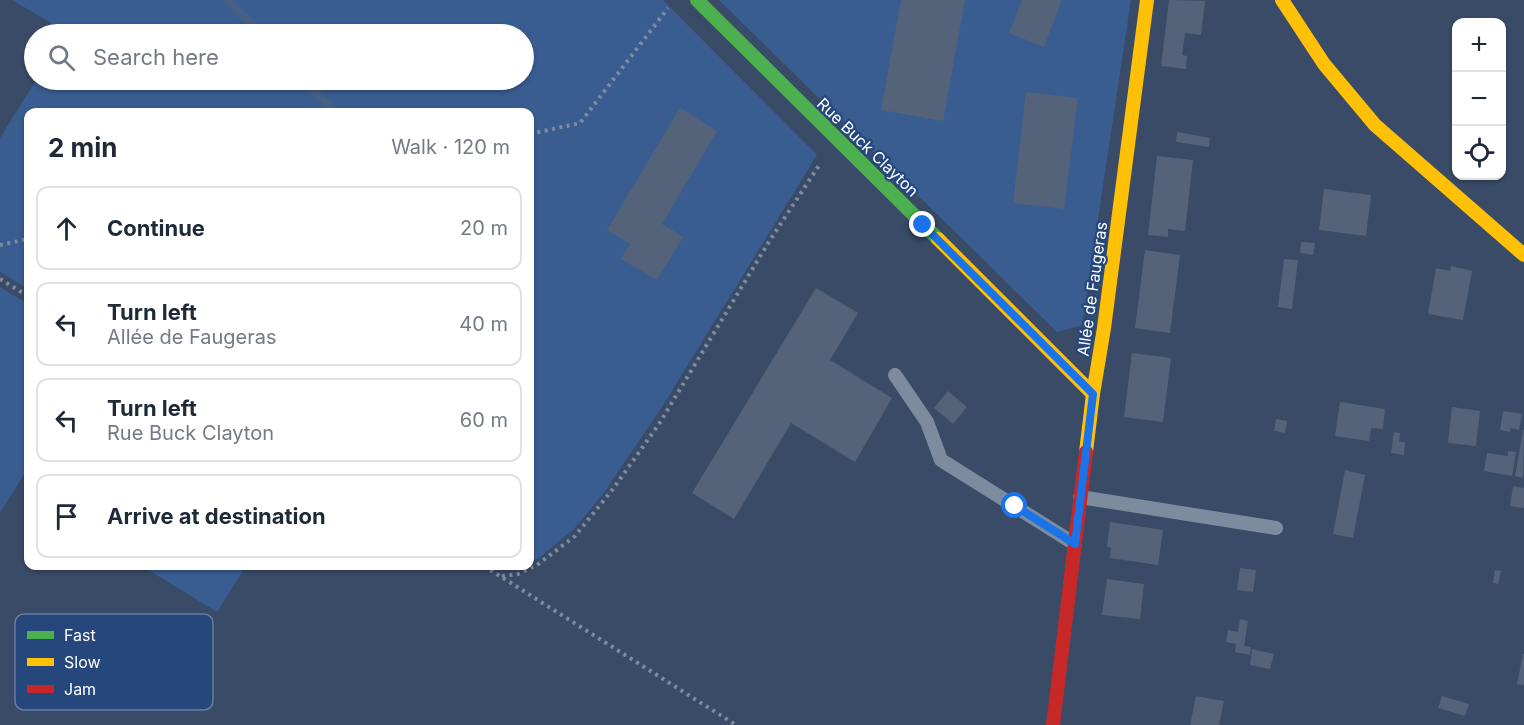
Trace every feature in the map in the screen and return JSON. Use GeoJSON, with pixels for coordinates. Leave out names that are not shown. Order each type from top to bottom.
{"type":"FeatureCollection","features":[{"type":"Feature","properties":{"kind":"street","name":"Rue Buck Clayton"},"geometry":{"type":"LineString","coordinates":[[697,0],[1093,394]]}},
{"type":"Feature","properties":{"kind":"street","name":"Allée de Faugeras"},"geometry":{"type":"LineString","coordinates":[[1053,725],[1093,394],[1104,328],[1147,0]]}},
{"type":"Feature","properties":{"kind":"street"},"geometry":{"type":"LineString","coordinates":[[1282,0],[1324,64],[1375,125],[1524,255]]}},
{"type":"Feature","properties":{"kind":"lane"},"geometry":{"type":"LineString","coordinates":[[895,375],[927,422],[941,460],[1075,544]]}},
{"type":"Feature","properties":{"kind":"lane"},"geometry":{"type":"LineString","coordinates":[[1080,497],[1276,528]]}},
{"type":"Feature","properties":{"kind":"path"},"geometry":{"type":"LineString","coordinates":[[534,133],[580,123],[674,0]]}},
{"type":"Feature","properties":{"kind":"path"},"geometry":{"type":"LineString","coordinates":[[534,566],[575,536],[613,489],[659,424],[770,240],[820,164],[852,155]]}},
{"type":"Feature","properties":{"kind":"path"},"geometry":{"type":"LineString","coordinates":[[0,245],[24,240]]}},
{"type":"Feature","properties":{"kind":"path"},"geometry":{"type":"LineString","coordinates":[[0,279],[24,294]]}},
{"type":"Feature","properties":{"kind":"path"},"geometry":{"type":"LineString","coordinates":[[491,570],[736,725]]}},
{"type":"Feature","properties":{"kind":"path"},"geometry":{"type":"LineString","coordinates":[[502,576],[525,570]]}},
{"type":"Feature","properties":{"kind":"shaded area"},"geometry":{"type":"Polygon","coordinates":[[[12,0],[663,0],[817,155],[662,407],[603,494],[574,529],[534,561],[534,108],[24,108],[24,287],[0,272],[0,138],[30,90],[534,90],[534,24],[53,24],[12,0]]]}},
{"type":"Feature","properties":{"kind":"shaded area"},"geometry":{"type":"Polygon","coordinates":[[[719,0],[1131,0],[1082,325],[1057,332],[719,0]]]}},
{"type":"Feature","properties":{"kind":"shaded area"},"geometry":{"type":"Polygon","coordinates":[[[0,287],[24,302],[24,474],[0,513],[0,287]]]}},
{"type":"Feature","properties":{"kind":"shaded area"},"geometry":{"type":"Polygon","coordinates":[[[149,570],[243,570],[217,612],[149,570]]]}},
{"type":"Feature","properties":{"kind":"building"},"geometry":{"type":"Polygon","coordinates":[[[901,0],[965,0],[943,121],[881,110],[901,0]]]}},
{"type":"Feature","properties":{"kind":"building"},"geometry":{"type":"Polygon","coordinates":[[[1022,0],[1062,0],[1044,47],[1009,33],[1022,0]]]}},
{"type":"Feature","properties":{"kind":"building"},"geometry":{"type":"Polygon","coordinates":[[[1169,0],[1205,1],[1201,35],[1185,33],[1182,55],[1187,56],[1186,69],[1161,66],[1169,0]]]}},
{"type":"Feature","properties":{"kind":"building"},"geometry":{"type":"Polygon","coordinates":[[[1026,92],[1078,98],[1064,209],[1013,203],[1026,92]]]}},
{"type":"Feature","properties":{"kind":"building"},"geometry":{"type":"Polygon","coordinates":[[[680,108],[717,131],[662,224],[683,237],[657,280],[621,259],[630,244],[607,230],[680,108]]]}},
{"type":"Feature","properties":{"kind":"building"},"geometry":{"type":"Polygon","coordinates":[[[1177,132],[1210,138],[1209,147],[1176,142],[1177,132]]]}},
{"type":"Feature","properties":{"kind":"building"},"geometry":{"type":"Polygon","coordinates":[[[1157,156],[1193,160],[1185,231],[1168,229],[1168,237],[1148,235],[1157,156]]]}},
{"type":"Feature","properties":{"kind":"building"},"geometry":{"type":"Polygon","coordinates":[[[1324,189],[1371,195],[1366,236],[1319,230],[1324,189]]]}},
{"type":"Feature","properties":{"kind":"building"},"geometry":{"type":"Polygon","coordinates":[[[1301,242],[1315,243],[1313,255],[1300,253],[1301,242]]]}},
{"type":"Feature","properties":{"kind":"building"},"geometry":{"type":"Polygon","coordinates":[[[1145,250],[1180,255],[1170,333],[1135,328],[1145,250]]]}},
{"type":"Feature","properties":{"kind":"building"},"geometry":{"type":"Polygon","coordinates":[[[1284,259],[1298,260],[1292,309],[1278,307],[1284,259]]]}},
{"type":"Feature","properties":{"kind":"building"},"geometry":{"type":"Polygon","coordinates":[[[1451,266],[1472,271],[1463,320],[1428,314],[1436,268],[1450,271],[1451,266]]]}},
{"type":"Feature","properties":{"kind":"building"},"geometry":{"type":"Polygon","coordinates":[[[816,288],[858,313],[830,360],[892,398],[855,462],[791,423],[734,519],[692,493],[816,288]]]}},
{"type":"Feature","properties":{"kind":"building"},"geometry":{"type":"Polygon","coordinates":[[[1132,353],[1171,358],[1163,422],[1124,417],[1132,353]]]}},
{"type":"Feature","properties":{"kind":"building"},"geometry":{"type":"Polygon","coordinates":[[[948,391],[967,407],[953,424],[934,408],[948,391]]]}},
{"type":"Feature","properties":{"kind":"building"},"geometry":{"type":"Polygon","coordinates":[[[1340,402],[1385,409],[1383,429],[1371,428],[1369,441],[1335,436],[1340,402]]]}},
{"type":"Feature","properties":{"kind":"building"},"geometry":{"type":"Polygon","coordinates":[[[1452,407],[1480,411],[1476,446],[1448,443],[1452,407]]]}},
{"type":"Feature","properties":{"kind":"building"},"geometry":{"type":"Polygon","coordinates":[[[1503,411],[1522,414],[1519,430],[1510,428],[1510,432],[1500,430],[1503,411]]]}},
{"type":"Feature","properties":{"kind":"building"},"geometry":{"type":"Polygon","coordinates":[[[1276,419],[1287,421],[1285,433],[1274,431],[1276,419]]]}},
{"type":"Feature","properties":{"kind":"building"},"geometry":{"type":"Polygon","coordinates":[[[1524,430],[1523,478],[1515,476],[1524,430]]]}},
{"type":"Feature","properties":{"kind":"building"},"geometry":{"type":"Polygon","coordinates":[[[1394,432],[1400,433],[1399,442],[1405,442],[1404,455],[1391,453],[1394,432]]]}},
{"type":"Feature","properties":{"kind":"building"},"geometry":{"type":"Polygon","coordinates":[[[1508,451],[1516,452],[1512,476],[1484,471],[1487,453],[1508,456],[1508,451]]]}},
{"type":"Feature","properties":{"kind":"building"},"geometry":{"type":"Polygon","coordinates":[[[1345,470],[1365,475],[1353,538],[1333,534],[1345,470]]]}},
{"type":"Feature","properties":{"kind":"building"},"geometry":{"type":"Polygon","coordinates":[[[1513,486],[1524,488],[1524,508],[1510,506],[1513,486]]]}},
{"type":"Feature","properties":{"kind":"building"},"geometry":{"type":"Polygon","coordinates":[[[1110,522],[1163,530],[1158,565],[1110,558],[1111,548],[1107,547],[1110,522]]]}},
{"type":"Feature","properties":{"kind":"building"},"geometry":{"type":"Polygon","coordinates":[[[1240,568],[1256,570],[1253,592],[1237,590],[1240,568]]]}},
{"type":"Feature","properties":{"kind":"building"},"geometry":{"type":"Polygon","coordinates":[[[1495,570],[1501,571],[1498,584],[1493,583],[1495,570]]]}},
{"type":"Feature","properties":{"kind":"building"},"geometry":{"type":"Polygon","coordinates":[[[1107,579],[1144,584],[1140,619],[1102,615],[1107,579]]]}},
{"type":"Feature","properties":{"kind":"building"},"geometry":{"type":"Polygon","coordinates":[[[1240,619],[1248,621],[1244,646],[1251,647],[1250,655],[1235,652],[1236,644],[1226,642],[1228,630],[1238,632],[1240,619]]]}},
{"type":"Feature","properties":{"kind":"building"},"geometry":{"type":"Polygon","coordinates":[[[1252,649],[1274,654],[1270,669],[1250,665],[1252,649]]]}},
{"type":"Feature","properties":{"kind":"building"},"geometry":{"type":"Polygon","coordinates":[[[1524,654],[1524,685],[1517,684],[1524,654]]]}},
{"type":"Feature","properties":{"kind":"building"},"geometry":{"type":"Polygon","coordinates":[[[1196,696],[1224,701],[1219,725],[1190,725],[1196,696]]]}},
{"type":"Feature","properties":{"kind":"building"},"geometry":{"type":"Polygon","coordinates":[[[1442,696],[1469,704],[1465,716],[1438,708],[1442,696]]]}},
{"type":"Feature","properties":{"kind":"waterway"},"geometry":{"type":"LineString","coordinates":[[228,0],[251,24]]}},
{"type":"Feature","properties":{"kind":"waterway"},"geometry":{"type":"LineString","coordinates":[[314,90],[331,108]]}},
{"type":"Feature","properties":{"kind":"traffic: fast"},"geometry":{"type":"LineString","coordinates":[[697,0],[938,239]]}},
{"type":"Feature","properties":{"kind":"traffic: slow"},"geometry":{"type":"LineString","coordinates":[[1086,452],[1147,0]]}},
{"type":"Feature","properties":{"kind":"traffic: slow"},"geometry":{"type":"LineString","coordinates":[[1282,0],[1324,64],[1375,125],[1524,255]]}},
{"type":"Feature","properties":{"kind":"traffic: slow"},"geometry":{"type":"LineString","coordinates":[[938,239],[1093,394]]}},
{"type":"Feature","properties":{"kind":"traffic: jam"},"geometry":{"type":"LineString","coordinates":[[1053,725],[1086,452]]}},
{"type":"Feature","properties":{"kind":"route"},"geometry":{"type":"LineString","coordinates":[[923,225],[1093,394],[1075,544],[1015,506]]}}]}
